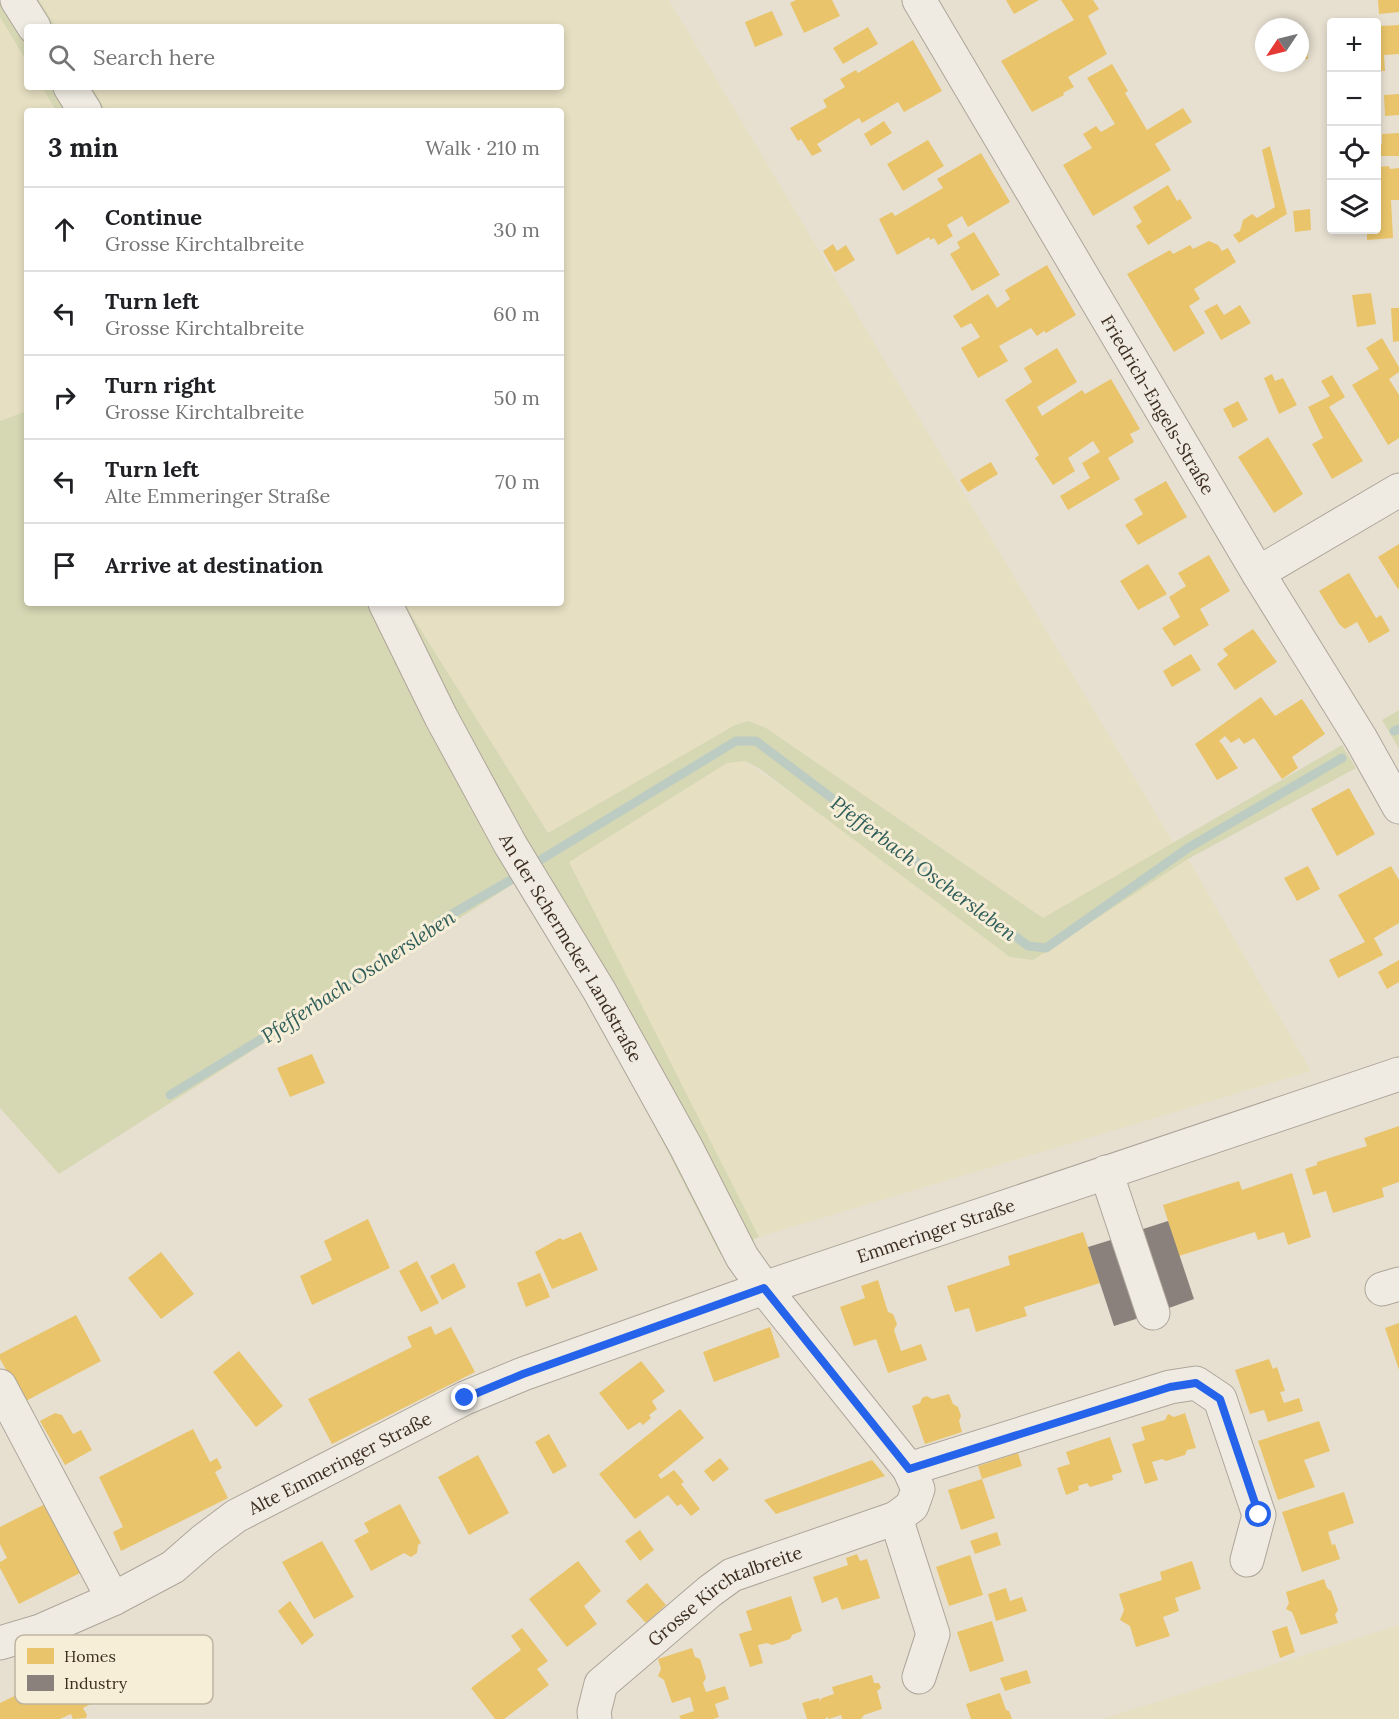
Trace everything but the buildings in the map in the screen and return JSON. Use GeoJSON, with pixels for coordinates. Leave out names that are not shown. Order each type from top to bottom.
{"type":"FeatureCollection","features":[{"type":"Feature","properties":{"kind":"street"},"geometry":{"type":"LineString","coordinates":[[17,0],[32,24]]}},
{"type":"Feature","properties":{"kind":"street","name":"Friedrich-Engels-Straße"},"geometry":{"type":"LineString","coordinates":[[919,0],[1399,807]]}},
{"type":"Feature","properties":{"kind":"street"},"geometry":{"type":"LineString","coordinates":[[72,90],[83,108]]}},
{"type":"Feature","properties":{"kind":"street"},"geometry":{"type":"LineString","coordinates":[[1258,573],[1399,490]]}},
{"type":"Feature","properties":{"kind":"street","name":"An der Schermcker Landstraße"},"geometry":{"type":"LineString","coordinates":[[386,606],[441,717],[510,844],[600,993],[686,1147],[742,1257],[764,1288]]}},
{"type":"Feature","properties":{"kind":"street","name":"Emmeringer Straße"},"geometry":{"type":"LineString","coordinates":[[764,1288],[1399,1074]]}},
{"type":"Feature","properties":{"kind":"street"},"geometry":{"type":"LineString","coordinates":[[1106,1172],[1154,1313]]}},
{"type":"Feature","properties":{"kind":"street","name":"Grosse Kirchtalbreite"},"geometry":{"type":"LineString","coordinates":[[595,1719],[594,1712],[601,1684],[732,1575],[896,1518],[912,1506],[918,1489],[909,1469],[764,1288]]}},
{"type":"Feature","properties":{"kind":"street","name":"Alte Emmeringer Straße"},"geometry":{"type":"LineString","coordinates":[[27,1635],[113,1599],[173,1567],[236,1516],[465,1398],[523,1374],[764,1288]]}},
{"type":"Feature","properties":{"kind":"street"},"geometry":{"type":"LineString","coordinates":[[909,1469],[1170,1387],[1196,1383],[1220,1399],[1259,1515],[1247,1560]]}},
{"type":"Feature","properties":{"kind":"street"},"geometry":{"type":"LineString","coordinates":[[0,1386],[113,1599]]}},
{"type":"Feature","properties":{"kind":"street"},"geometry":{"type":"LineString","coordinates":[[896,1518],[933,1634],[919,1677]]}},
{"type":"Feature","properties":{"kind":"street","name":"Alte Emmeringer Straße"},"geometry":{"type":"LineString","coordinates":[[0,1643],[15,1638]]}},
{"type":"Feature","properties":{"kind":"shaded area"},"geometry":{"type":"Polygon","coordinates":[[[39,0],[669,0],[1174,844],[1043,918],[766,728],[749,721],[735,725],[548,833],[406,606],[564,606],[564,108],[104,108],[94,90],[564,90],[564,24],[54,24],[39,0]]]}},
{"type":"Feature","properties":{"kind":"shaded area"},"geometry":{"type":"Polygon","coordinates":[[[0,17],[24,57],[24,90],[44,90],[54,108],[24,108],[24,412],[0,421],[0,17]]]}},
{"type":"Feature","properties":{"kind":"shaded area"},"geometry":{"type":"Polygon","coordinates":[[[745,761],[1033,960],[1188,859],[1311,1071],[759,1237],[568,862],[727,763],[745,761]]]}},
{"type":"Feature","properties":{"kind":"shaded area"},"geometry":{"type":"Polygon","coordinates":[[[1399,1625],[1399,1719],[1102,1719],[1399,1625]]]}},
{"type":"Feature","properties":{"kind":"green space"},"geometry":{"type":"Polygon","coordinates":[[[0,0],[39,0],[54,24],[24,24],[24,57],[0,17],[0,0]]]}},
{"type":"Feature","properties":{"kind":"green space"},"geometry":{"type":"Polygon","coordinates":[[[44,90],[94,90],[104,108],[54,108],[44,90]]]}},
{"type":"Feature","properties":{"kind":"green space"},"geometry":{"type":"Polygon","coordinates":[[[24,412],[24,606],[406,606],[548,833],[735,725],[749,721],[766,728],[1043,918],[1342,745],[1356,768],[1188,859],[1033,960],[1010,957],[760,769],[745,761],[727,763],[569,862],[759,1237],[720,1254],[582,984],[521,879],[59,1174],[0,1108],[0,421],[24,412]]]}},
{"type":"Feature","properties":{"kind":"green space"},"geometry":{"type":"Polygon","coordinates":[[[1399,710],[1399,749],[1382,720],[1399,710]]]}},
{"type":"Feature","properties":{"kind":"waterway","name":"Pfefferbach Oschersleben"},"geometry":{"type":"LineString","coordinates":[[1394,731],[1399,729]]}},
{"type":"Feature","properties":{"kind":"waterway","name":"Pfefferbach Oschersleben"},"geometry":{"type":"LineString","coordinates":[[537,862],[736,741],[756,741],[1028,946],[1046,948],[1188,848],[1342,758]]}},
{"type":"Feature","properties":{"kind":"waterway","name":"Pfefferbach Oschersleben"},"geometry":{"type":"LineString","coordinates":[[170,1095],[374,970],[440,921],[516,877]]}},
{"type":"Feature","properties":{"kind":"route"},"geometry":{"type":"LineString","coordinates":[[465,1398],[523,1374],[764,1288],[909,1469],[1170,1387],[1196,1383],[1220,1399],[1259,1515]]}}]}
